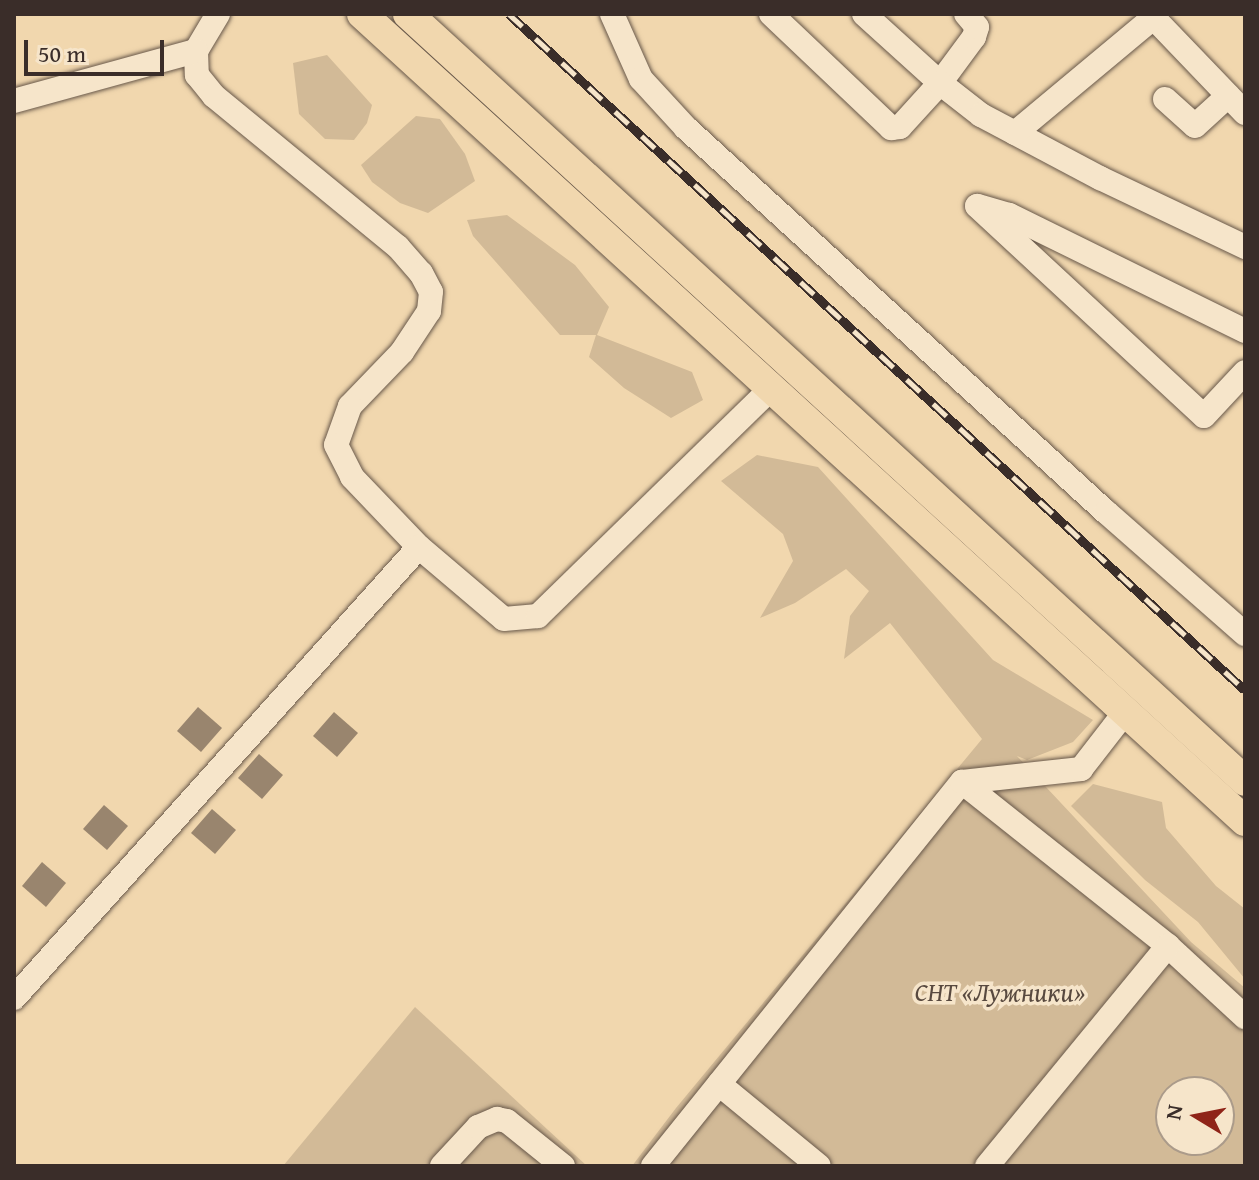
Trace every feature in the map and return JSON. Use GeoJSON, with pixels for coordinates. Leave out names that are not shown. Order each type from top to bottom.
{"type":"FeatureCollection","features":[{"type":"Feature","properties":{"kind":"main road"},"geometry":{"type":"LineString","coordinates":[[362,14],[1245,821]]}},
{"type":"Feature","properties":{"kind":"main road"},"geometry":{"type":"LineString","coordinates":[[408,14],[1245,781]]}},
{"type":"Feature","properties":{"kind":"street"},"geometry":{"type":"LineString","coordinates":[[218,14],[196,51],[197,75],[214,96],[398,247],[421,273],[431,292],[429,311],[402,352],[350,406],[336,445],[352,477],[419,547],[504,619],[538,616],[771,389]]}},
{"type":"Feature","properties":{"kind":"street"},"geometry":{"type":"LineString","coordinates":[[612,14],[641,79],[686,128],[1106,512],[1245,634]]}},
{"type":"Feature","properties":{"kind":"street"},"geometry":{"type":"LineString","coordinates":[[771,14],[891,128],[900,127],[940,83],[974,37],[977,27],[966,14]]}},
{"type":"Feature","properties":{"kind":"street"},"geometry":{"type":"LineString","coordinates":[[864,14],[940,83],[981,115],[1245,247]]}},
{"type":"Feature","properties":{"kind":"street"},"geometry":{"type":"LineString","coordinates":[[1015,133],[1151,16],[1236,105],[1195,126],[1165,99]]}},
{"type":"Feature","properties":{"kind":"street"},"geometry":{"type":"LineString","coordinates":[[14,101],[196,51]]}},
{"type":"Feature","properties":{"kind":"street"},"geometry":{"type":"LineString","coordinates":[[1245,331],[1009,215],[977,206],[1204,416],[1245,372]]}},
{"type":"Feature","properties":{"kind":"street"},"geometry":{"type":"LineString","coordinates":[[14,998],[419,547]]}},
{"type":"Feature","properties":{"kind":"street"},"geometry":{"type":"LineString","coordinates":[[653,1166],[962,782],[1081,769],[1126,711]]}},
{"type":"Feature","properties":{"kind":"street"},"geometry":{"type":"LineString","coordinates":[[962,782],[1168,946],[1245,1017]]}},
{"type":"Feature","properties":{"kind":"street"},"geometry":{"type":"LineString","coordinates":[[987,1166],[1168,946]]}},
{"type":"Feature","properties":{"kind":"street"},"geometry":{"type":"LineString","coordinates":[[719,1084],[819,1166]]}},
{"type":"Feature","properties":{"kind":"street"},"geometry":{"type":"LineString","coordinates":[[442,1166],[478,1127],[497,1119],[507,1121],[563,1166]]}},
{"type":"Feature","properties":{"kind":"green space"},"geometry":{"type":"Polygon","coordinates":[[[327,55],[372,105],[367,123],[354,140],[325,139],[299,114],[293,63],[327,55]]]}},
{"type":"Feature","properties":{"kind":"green space"},"geometry":{"type":"Polygon","coordinates":[[[416,116],[440,119],[465,154],[475,181],[428,213],[400,203],[372,182],[361,165],[416,116]]]}},
{"type":"Feature","properties":{"kind":"green space"},"geometry":{"type":"Polygon","coordinates":[[[507,215],[575,265],[609,307],[597,335],[692,372],[703,400],[671,418],[624,388],[589,357],[596,335],[560,335],[473,236],[467,220],[507,215]]]}},
{"type":"Feature","properties":{"kind":"green space","name":"СНТ «Лужники»"},"geometry":{"type":"Polygon","coordinates":[[[757,455],[818,467],[993,660],[1093,720],[1073,742],[1027,760],[1017,756],[1191,942],[1245,988],[1245,1166],[632,1166],[676,1108],[982,739],[890,623],[844,659],[850,616],[869,591],[846,569],[795,603],[760,618],[793,561],[783,534],[721,481],[757,455]]]}},
{"type":"Feature","properties":{"kind":"green space"},"geometry":{"type":"Polygon","coordinates":[[[1093,784],[1162,802],[1166,828],[1216,886],[1245,909],[1245,979],[1198,922],[1145,880],[1071,806],[1093,784]]]}},
{"type":"Feature","properties":{"kind":"green space"},"geometry":{"type":"Polygon","coordinates":[[[415,1007],[587,1166],[283,1166],[415,1007]]]}},
{"type":"Feature","properties":{"kind":"building"},"geometry":{"type":"Polygon","coordinates":[[[198,707],[222,728],[201,752],[177,731],[198,707]]]}},
{"type":"Feature","properties":{"kind":"building"},"geometry":{"type":"Polygon","coordinates":[[[334,712],[358,733],[337,757],[313,736],[334,712]]]}},
{"type":"Feature","properties":{"kind":"building"},"geometry":{"type":"Polygon","coordinates":[[[259,754],[283,775],[262,799],[238,778],[259,754]]]}},
{"type":"Feature","properties":{"kind":"building"},"geometry":{"type":"Polygon","coordinates":[[[104,805],[128,826],[107,850],[83,829],[104,805]]]}},
{"type":"Feature","properties":{"kind":"building"},"geometry":{"type":"Polygon","coordinates":[[[212,809],[236,830],[215,854],[191,833],[212,809]]]}},
{"type":"Feature","properties":{"kind":"building"},"geometry":{"type":"Polygon","coordinates":[[[42,862],[66,883],[46,907],[22,886],[42,862]]]}},
{"type":"Feature","properties":{"kind":"railway"},"geometry":{"type":"LineString","coordinates":[[509,14],[1245,690]]}}]}
